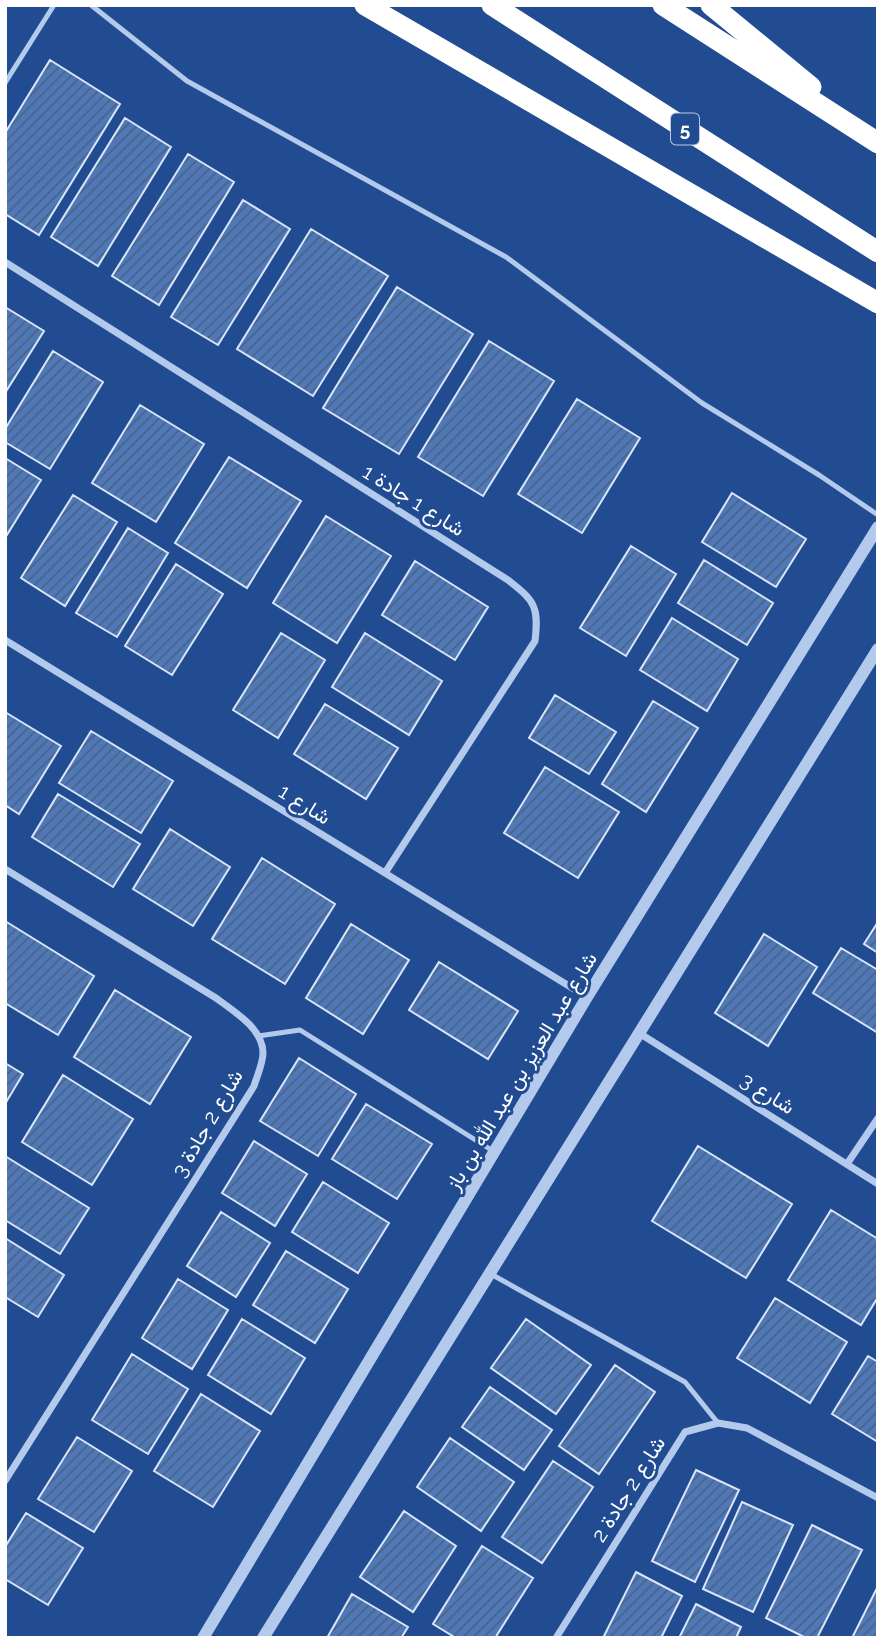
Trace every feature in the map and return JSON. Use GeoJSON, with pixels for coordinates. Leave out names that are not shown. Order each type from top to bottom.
{"type":"FeatureCollection","features":[{"type":"Feature","properties":{"kind":"highway"},"geometry":{"type":"LineString","coordinates":[[367,5],[878,303]]}},
{"type":"Feature","properties":{"kind":"highway","name":"5"},"geometry":{"type":"LineString","coordinates":[[492,5],[878,252]]}},
{"type":"Feature","properties":{"kind":"highway"},"geometry":{"type":"LineString","coordinates":[[663,5],[878,142]]}},
{"type":"Feature","properties":{"kind":"highway"},"geometry":{"type":"LineString","coordinates":[[711,5],[878,142]]}},
{"type":"Feature","properties":{"kind":"street","name":"شارع 1 جادة 1"},"geometry":{"type":"LineString","coordinates":[[5,262],[508,580],[526,593],[535,606],[535,641],[385,873]]}},
{"type":"Feature","properties":{"kind":"street","name":"شارع عبد العزيز بن عبد الله بن باز"},"geometry":{"type":"LineString","coordinates":[[203,1638],[587,997],[878,527]]}},
{"type":"Feature","properties":{"kind":"street","name":"شارع 1"},"geometry":{"type":"LineString","coordinates":[[5,640],[587,997]]}},
{"type":"Feature","properties":{"kind":"street"},"geometry":{"type":"LineString","coordinates":[[262,1638],[878,649]]}},
{"type":"Feature","properties":{"kind":"street"},"geometry":{"type":"LineString","coordinates":[[5,869],[216,998],[241,1017],[258,1036]]}},
{"type":"Feature","properties":{"kind":"street","name":"شارع 3"},"geometry":{"type":"LineString","coordinates":[[639,1033],[878,1184]]}},
{"type":"Feature","properties":{"kind":"street","name":"شارع 2 جادة 3"},"geometry":{"type":"LineString","coordinates":[[5,1481],[254,1086],[263,1053],[258,1036]]}},
{"type":"Feature","properties":{"kind":"street"},"geometry":{"type":"LineString","coordinates":[[847,1164],[878,1118]]}},
{"type":"Feature","properties":{"kind":"street","name":"شارع 2 جادة 2"},"geometry":{"type":"LineString","coordinates":[[556,1638],[685,1432],[718,1423],[747,1428],[878,1499]]}},
{"type":"Feature","properties":{"kind":"lane"},"geometry":{"type":"LineString","coordinates":[[5,83],[54,5]]}},
{"type":"Feature","properties":{"kind":"lane"},"geometry":{"type":"LineString","coordinates":[[91,5],[187,81],[506,257],[702,403],[878,515]]}},
{"type":"Feature","properties":{"kind":"lane"},"geometry":{"type":"LineString","coordinates":[[258,1036],[300,1030],[494,1152]]}},
{"type":"Feature","properties":{"kind":"lane"},"geometry":{"type":"LineString","coordinates":[[488,1273],[685,1382],[718,1423]]}},
{"type":"Feature","properties":{"kind":"building"},"geometry":{"type":"Polygon","coordinates":[[[50,60],[120,104],[39,235],[5,214],[5,133],[50,60]]]}},
{"type":"Feature","properties":{"kind":"building"},"geometry":{"type":"Polygon","coordinates":[[[125,118],[171,147],[98,266],[51,237],[125,118]]]}},
{"type":"Feature","properties":{"kind":"building"},"geometry":{"type":"Polygon","coordinates":[[[188,154],[234,182],[159,305],[112,276],[188,154]]]}},
{"type":"Feature","properties":{"kind":"building"},"geometry":{"type":"Polygon","coordinates":[[[243,200],[290,229],[218,345],[171,317],[243,200]]]}},
{"type":"Feature","properties":{"kind":"building"},"geometry":{"type":"Polygon","coordinates":[[[311,229],[388,276],[313,396],[237,349],[311,229]]]}},
{"type":"Feature","properties":{"kind":"building"},"geometry":{"type":"Polygon","coordinates":[[[397,287],[473,334],[399,454],[323,408],[397,287]]]}},
{"type":"Feature","properties":{"kind":"building"},"geometry":{"type":"Polygon","coordinates":[[[5,307],[44,331],[5,393],[5,307]]]}},
{"type":"Feature","properties":{"kind":"building"},"geometry":{"type":"Polygon","coordinates":[[[489,341],[554,381],[483,496],[418,457],[489,341]]]}},
{"type":"Feature","properties":{"kind":"building"},"geometry":{"type":"Polygon","coordinates":[[[53,351],[103,382],[50,469],[5,442],[5,429],[53,351]]]}},
{"type":"Feature","properties":{"kind":"building"},"geometry":{"type":"Polygon","coordinates":[[[577,399],[640,438],[582,533],[518,494],[577,399]]]}},
{"type":"Feature","properties":{"kind":"building"},"geometry":{"type":"Polygon","coordinates":[[[140,405],[204,444],[156,522],[92,483],[140,405]]]}},
{"type":"Feature","properties":{"kind":"building"},"geometry":{"type":"Polygon","coordinates":[[[229,457],[301,501],[247,588],[175,543],[229,457]]]}},
{"type":"Feature","properties":{"kind":"building"},"geometry":{"type":"Polygon","coordinates":[[[5,458],[41,480],[5,538],[5,458]]]}},
{"type":"Feature","properties":{"kind":"building"},"geometry":{"type":"Polygon","coordinates":[[[732,493],[806,539],[776,587],[702,542],[732,493]]]}},
{"type":"Feature","properties":{"kind":"building"},"geometry":{"type":"Polygon","coordinates":[[[73,495],[117,522],[65,606],[21,578],[73,495]]]}},
{"type":"Feature","properties":{"kind":"building"},"geometry":{"type":"Polygon","coordinates":[[[326,516],[391,556],[337,643],[273,603],[326,516]]]}},
{"type":"Feature","properties":{"kind":"building"},"geometry":{"type":"Polygon","coordinates":[[[128,528],[168,553],[117,637],[76,613],[128,528]]]}},
{"type":"Feature","properties":{"kind":"building"},"geometry":{"type":"Polygon","coordinates":[[[631,546],[676,574],[626,656],[580,628],[631,546]]]}},
{"type":"Feature","properties":{"kind":"building"},"geometry":{"type":"Polygon","coordinates":[[[704,560],[773,603],[747,645],[678,603],[704,560]]]}},
{"type":"Feature","properties":{"kind":"building"},"geometry":{"type":"Polygon","coordinates":[[[415,561],[488,607],[455,660],[382,615],[415,561]]]}},
{"type":"Feature","properties":{"kind":"building"},"geometry":{"type":"Polygon","coordinates":[[[176,564],[223,594],[172,675],[125,646],[176,564]]]}},
{"type":"Feature","properties":{"kind":"building"},"geometry":{"type":"Polygon","coordinates":[[[672,618],[738,659],[707,711],[640,670],[672,618]]]}},
{"type":"Feature","properties":{"kind":"building"},"geometry":{"type":"Polygon","coordinates":[[[281,633],[325,660],[278,738],[233,710],[281,633]]]}},
{"type":"Feature","properties":{"kind":"building"},"geometry":{"type":"Polygon","coordinates":[[[365,633],[442,681],[409,735],[332,687],[365,633]]]}},
{"type":"Feature","properties":{"kind":"building"},"geometry":{"type":"Polygon","coordinates":[[[555,695],[616,732],[589,774],[529,738],[555,695]]]}},
{"type":"Feature","properties":{"kind":"building"},"geometry":{"type":"Polygon","coordinates":[[[653,701],[698,728],[646,812],[602,784],[653,701]]]}},
{"type":"Feature","properties":{"kind":"building"},"geometry":{"type":"Polygon","coordinates":[[[325,704],[398,748],[366,799],[294,754],[325,704]]]}},
{"type":"Feature","properties":{"kind":"building"},"geometry":{"type":"Polygon","coordinates":[[[5,712],[61,746],[19,814],[5,805],[5,712]]]}},
{"type":"Feature","properties":{"kind":"building"},"geometry":{"type":"Polygon","coordinates":[[[91,731],[173,781],[141,833],[59,783],[91,731]]]}},
{"type":"Feature","properties":{"kind":"building"},"geometry":{"type":"Polygon","coordinates":[[[545,767],[619,812],[578,878],[504,833],[545,767]]]}},
{"type":"Feature","properties":{"kind":"building"},"geometry":{"type":"Polygon","coordinates":[[[58,794],[140,844],[113,887],[32,837],[58,794]]]}},
{"type":"Feature","properties":{"kind":"building"},"geometry":{"type":"Polygon","coordinates":[[[170,829],[230,867],[193,926],[133,889],[170,829]]]}},
{"type":"Feature","properties":{"kind":"building"},"geometry":{"type":"Polygon","coordinates":[[[262,858],[335,904],[285,984],[212,939],[262,858]]]}},
{"type":"Feature","properties":{"kind":"building"},"geometry":{"type":"Polygon","coordinates":[[[5,921],[94,976],[58,1035],[5,1003],[5,921]]]}},
{"type":"Feature","properties":{"kind":"building"},"geometry":{"type":"Polygon","coordinates":[[[878,922],[878,953],[864,944],[878,922]]]}},
{"type":"Feature","properties":{"kind":"building"},"geometry":{"type":"Polygon","coordinates":[[[351,924],[409,960],[363,1034],[306,998],[351,924]]]}},
{"type":"Feature","properties":{"kind":"building"},"geometry":{"type":"Polygon","coordinates":[[[764,934],[817,967],[768,1046],[715,1013],[764,934]]]}},
{"type":"Feature","properties":{"kind":"building"},"geometry":{"type":"Polygon","coordinates":[[[841,948],[878,970],[878,1033],[813,993],[841,948]]]}},
{"type":"Feature","properties":{"kind":"building"},"geometry":{"type":"Polygon","coordinates":[[[439,962],[518,1011],[488,1059],[409,1010],[439,962]]]}},
{"type":"Feature","properties":{"kind":"building"},"geometry":{"type":"Polygon","coordinates":[[[115,990],[191,1037],[150,1104],[74,1057],[115,990]]]}},
{"type":"Feature","properties":{"kind":"building"},"geometry":{"type":"Polygon","coordinates":[[[299,1058],[356,1094],[318,1156],[260,1121],[299,1058]]]}},
{"type":"Feature","properties":{"kind":"building"},"geometry":{"type":"Polygon","coordinates":[[[5,1063],[23,1074],[5,1104],[5,1063]]]}},
{"type":"Feature","properties":{"kind":"building"},"geometry":{"type":"Polygon","coordinates":[[[63,1075],[133,1119],[92,1185],[22,1142],[63,1075]]]}},
{"type":"Feature","properties":{"kind":"building"},"geometry":{"type":"Polygon","coordinates":[[[366,1104],[432,1144],[397,1199],[332,1159],[366,1104]]]}},
{"type":"Feature","properties":{"kind":"building"},"geometry":{"type":"Polygon","coordinates":[[[254,1141],[307,1174],[275,1226],[222,1193],[254,1141]]]}},
{"type":"Feature","properties":{"kind":"building"},"geometry":{"type":"Polygon","coordinates":[[[698,1146],[792,1204],[746,1278],[652,1221],[698,1146]]]}},
{"type":"Feature","properties":{"kind":"building"},"geometry":{"type":"Polygon","coordinates":[[[5,1156],[89,1208],[60,1254],[5,1220],[5,1156]]]}},
{"type":"Feature","properties":{"kind":"building"},"geometry":{"type":"Polygon","coordinates":[[[323,1182],[389,1223],[358,1273],[292,1232],[323,1182]]]}},
{"type":"Feature","properties":{"kind":"building"},"geometry":{"type":"Polygon","coordinates":[[[831,1210],[878,1239],[878,1297],[861,1325],[788,1280],[831,1210]]]}},
{"type":"Feature","properties":{"kind":"building"},"geometry":{"type":"Polygon","coordinates":[[[221,1212],[270,1243],[236,1297],[187,1266],[221,1212]]]}},
{"type":"Feature","properties":{"kind":"building"},"geometry":{"type":"Polygon","coordinates":[[[5,1238],[64,1275],[38,1317],[5,1297],[5,1238]]]}},
{"type":"Feature","properties":{"kind":"building"},"geometry":{"type":"Polygon","coordinates":[[[286,1251],[348,1289],[315,1343],[253,1305],[286,1251]]]}},
{"type":"Feature","properties":{"kind":"building"},"geometry":{"type":"Polygon","coordinates":[[[178,1279],[228,1310],[192,1369],[142,1338],[178,1279]]]}},
{"type":"Feature","properties":{"kind":"building"},"geometry":{"type":"Polygon","coordinates":[[[775,1298],[847,1342],[810,1403],[737,1358],[775,1298]]]}},
{"type":"Feature","properties":{"kind":"building"},"geometry":{"type":"Polygon","coordinates":[[[242,1319],[305,1358],[271,1414],[208,1375],[242,1319]]]}},
{"type":"Feature","properties":{"kind":"building"},"geometry":{"type":"Polygon","coordinates":[[[526,1319],[591,1365],[556,1414],[491,1368],[526,1319]]]}},
{"type":"Feature","properties":{"kind":"building"},"geometry":{"type":"Polygon","coordinates":[[[132,1354],[188,1389],[148,1454],[92,1420],[132,1354]]]}},
{"type":"Feature","properties":{"kind":"building"},"geometry":{"type":"Polygon","coordinates":[[[868,1356],[878,1362],[878,1442],[832,1414],[868,1356]]]}},
{"type":"Feature","properties":{"kind":"building"},"geometry":{"type":"Polygon","coordinates":[[[615,1365],[655,1392],[599,1474],[559,1446],[615,1365]]]}},
{"type":"Feature","properties":{"kind":"building"},"geometry":{"type":"Polygon","coordinates":[[[490,1387],[552,1430],[524,1470],[462,1427],[490,1387]]]}},
{"type":"Feature","properties":{"kind":"building"},"geometry":{"type":"Polygon","coordinates":[[[201,1394],[260,1431],[213,1507],[154,1471],[201,1394]]]}},
{"type":"Feature","properties":{"kind":"building"},"geometry":{"type":"Polygon","coordinates":[[[77,1437],[132,1471],[94,1532],[38,1499],[77,1437]]]}},
{"type":"Feature","properties":{"kind":"building"},"geometry":{"type":"Polygon","coordinates":[[[450,1438],[514,1482],[481,1531],[417,1487],[450,1438]]]}},
{"type":"Feature","properties":{"kind":"building"},"geometry":{"type":"Polygon","coordinates":[[[553,1461],[593,1487],[542,1563],[502,1537],[553,1461]]]}},
{"type":"Feature","properties":{"kind":"building"},"geometry":{"type":"Polygon","coordinates":[[[696,1470],[739,1490],[695,1582],[652,1561],[696,1470]]]}},
{"type":"Feature","properties":{"kind":"building"},"geometry":{"type":"Polygon","coordinates":[[[742,1502],[793,1525],[753,1612],[703,1589],[742,1502]]]}},
{"type":"Feature","properties":{"kind":"building"},"geometry":{"type":"Polygon","coordinates":[[[404,1511],[456,1546],[413,1612],[360,1577],[404,1511]]]}},
{"type":"Feature","properties":{"kind":"building"},"geometry":{"type":"Polygon","coordinates":[[[26,1513],[83,1548],[48,1605],[5,1579],[5,1547],[26,1513]]]}},
{"type":"Feature","properties":{"kind":"building"},"geometry":{"type":"Polygon","coordinates":[[[812,1525],[862,1550],[817,1638],[806,1638],[766,1618],[812,1525]]]}},
{"type":"Feature","properties":{"kind":"building"},"geometry":{"type":"Polygon","coordinates":[[[482,1546],[533,1578],[495,1638],[456,1638],[433,1624],[482,1546]]]}},
{"type":"Feature","properties":{"kind":"building"},"geometry":{"type":"Polygon","coordinates":[[[636,1572],[682,1596],[661,1638],[603,1638],[636,1572]]]}},
{"type":"Feature","properties":{"kind":"building"},"geometry":{"type":"Polygon","coordinates":[[[878,1586],[878,1638],[852,1638],[878,1586]]]}},
{"type":"Feature","properties":{"kind":"building"},"geometry":{"type":"Polygon","coordinates":[[[352,1594],[408,1627],[401,1638],[327,1638],[352,1594]]]}},
{"type":"Feature","properties":{"kind":"building"},"geometry":{"type":"Polygon","coordinates":[[[696,1604],[741,1627],[736,1638],[679,1638],[696,1604]]]}}]}
